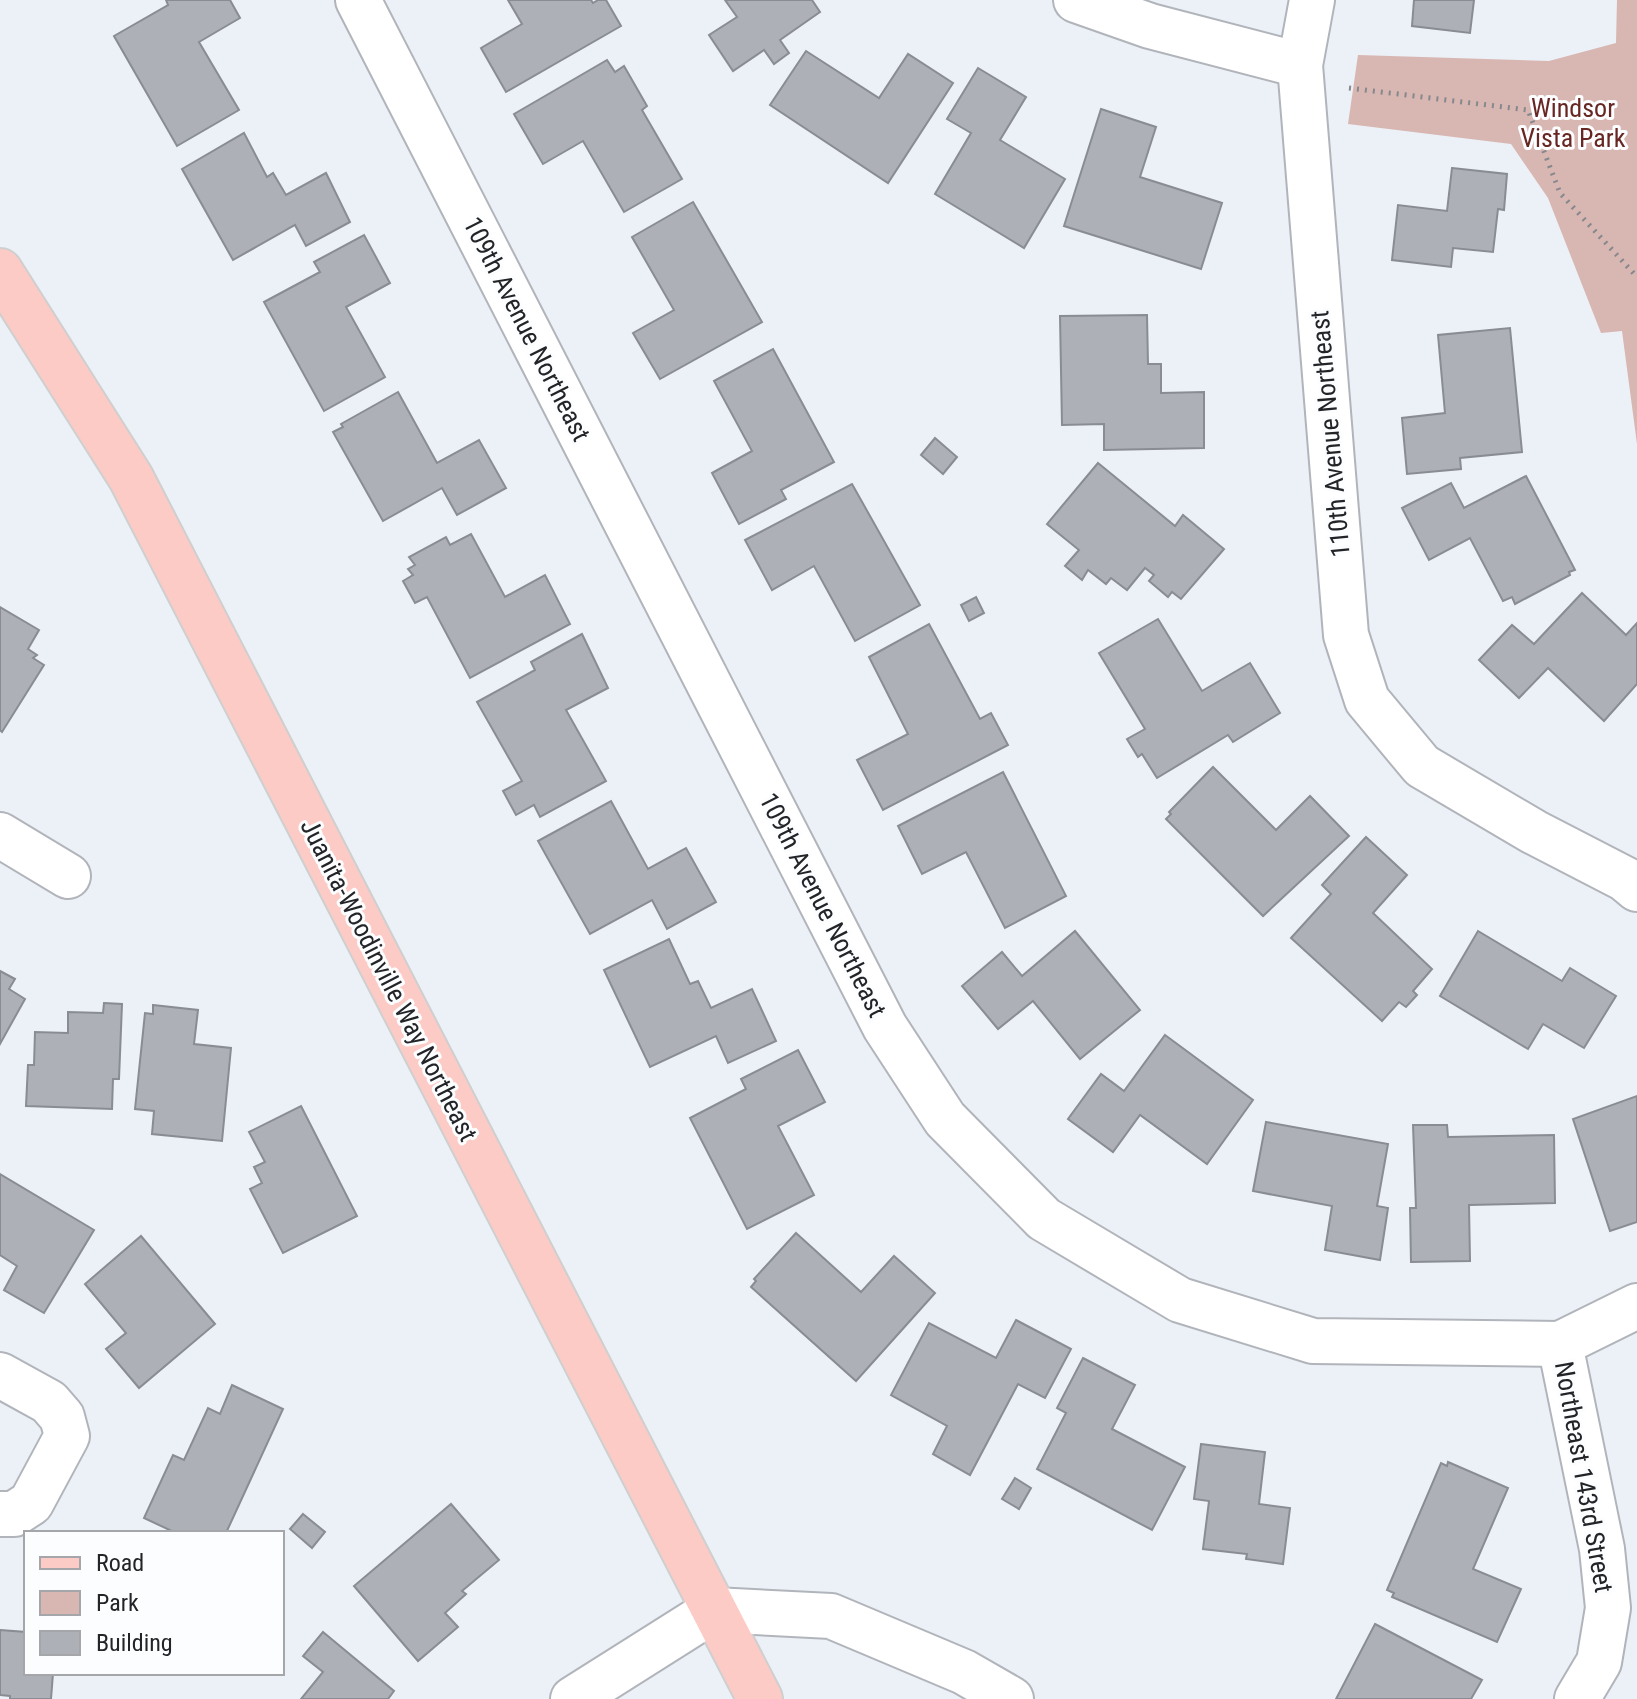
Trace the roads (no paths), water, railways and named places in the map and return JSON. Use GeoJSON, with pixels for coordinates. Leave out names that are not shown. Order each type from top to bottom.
{"type":"FeatureCollection","features":[{"type":"Feature","properties":{"kind":"main road","name":"Juanita-Woodinville Way Northeast"},"geometry":{"type":"LineString","coordinates":[[0,271],[131,478],[760,1699]]}},
{"type":"Feature","properties":{"kind":"street","name":"109th Avenue Northeast"},"geometry":{"type":"LineString","coordinates":[[358,0],[885,1027],[945,1119],[1044,1219],[1180,1300],[1313,1341],[1560,1344],[1637,1306]]}},
{"type":"Feature","properties":{"kind":"street"},"geometry":{"type":"LineString","coordinates":[[1076,0],[1150,26],[1300,65],[1312,0]]}},
{"type":"Feature","properties":{"kind":"street","name":"110th Avenue Northeast"},"geometry":{"type":"LineString","coordinates":[[1300,65],[1346,635],[1367,700],[1422,766],[1534,832],[1625,879],[1637,889]]}},
{"type":"Feature","properties":{"kind":"street"},"geometry":{"type":"LineString","coordinates":[[0,835],[68,876]]}},
{"type":"Feature","properties":{"kind":"street","name":"Northeast 143rd Street"},"geometry":{"type":"LineString","coordinates":[[1560,1344],[1602,1549],[1608,1608],[1599,1662],[1577,1699]]}},
{"type":"Feature","properties":{"kind":"street"},"geometry":{"type":"LineString","coordinates":[[0,1375],[49,1402],[62,1417],[67,1436],[31,1503],[14,1514],[0,1514]]}},
{"type":"Feature","properties":{"kind":"street"},"geometry":{"type":"LineString","coordinates":[[573,1699],[714,1610],[831,1616],[964,1672],[1011,1699]]}},
{"type":"Feature","properties":{"kind":"park label","name":"Windsor Vista Park"},"geometry":{"type":"Point","coordinates":[1573,123]}}]}
